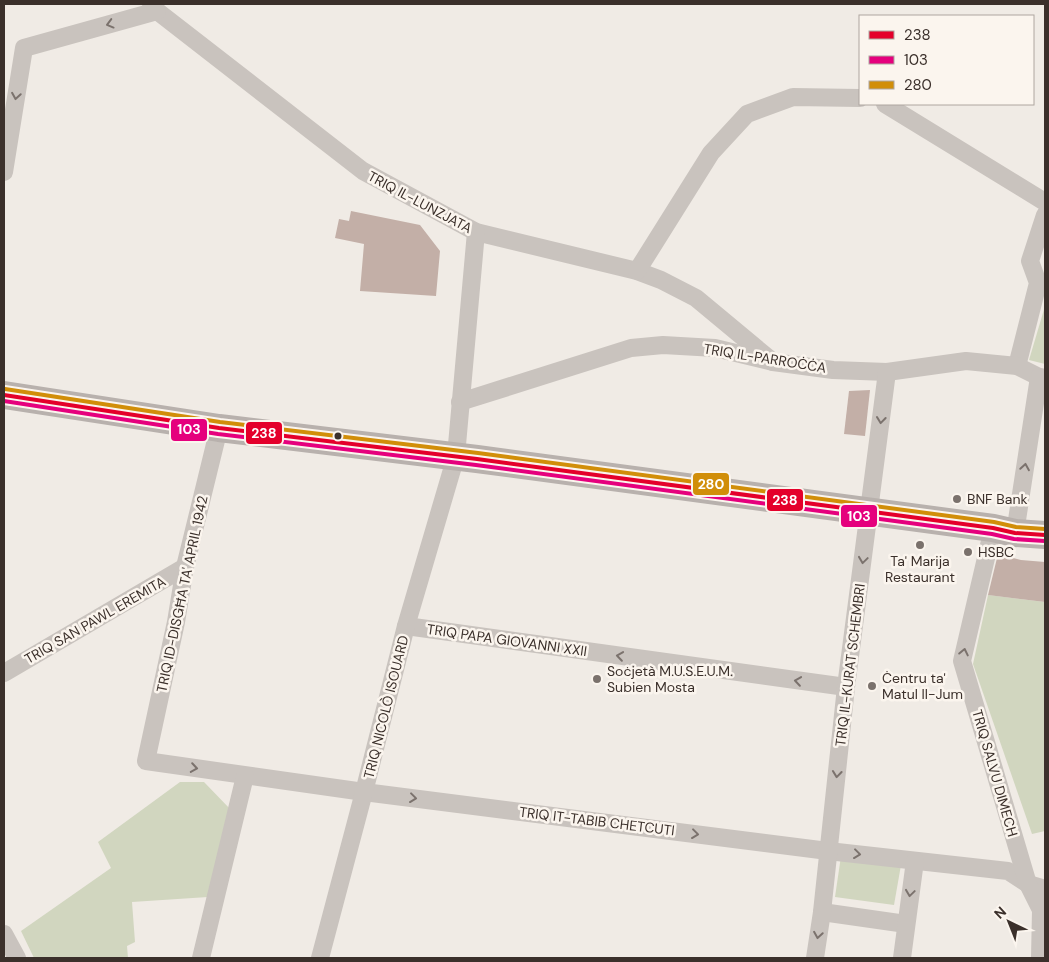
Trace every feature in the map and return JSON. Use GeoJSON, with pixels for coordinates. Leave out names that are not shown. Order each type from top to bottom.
{"type":"FeatureCollection","features":[{"type":"Feature","properties":{"kind":"main road"},"geometry":{"type":"LineString","coordinates":[[4,395],[219,428],[456,456],[1045,535]]}},
{"type":"Feature","properties":{"kind":"street"},"geometry":{"type":"LineString","coordinates":[[4,172],[24,48],[154,7]]}},
{"type":"Feature","properties":{"kind":"street","name":"TRIQ IL-LUNZJATA"},"geometry":{"type":"LineString","coordinates":[[154,7],[363,171],[446,214],[476,232],[637,271],[661,280],[696,298],[773,362]]}},
{"type":"Feature","properties":{"kind":"street"},"geometry":{"type":"LineString","coordinates":[[637,271],[711,153],[747,114],[793,97],[859,98]]}},
{"type":"Feature","properties":{"kind":"street"},"geometry":{"type":"LineString","coordinates":[[887,105],[1045,202]]}},
{"type":"Feature","properties":{"kind":"street"},"geometry":{"type":"LineString","coordinates":[[1017,366],[1038,282],[1030,261],[1045,215]]}},
{"type":"Feature","properties":{"kind":"street","name":"TRIQ NICOLÒ ISOUARD"},"geometry":{"type":"LineString","coordinates":[[320,958],[406,626],[456,456],[476,232]]}},
{"type":"Feature","properties":{"kind":"street","name":"TRIQ IL-PARROĊĊA"},"geometry":{"type":"LineString","coordinates":[[460,402],[630,348],[663,345],[715,348],[773,362],[833,370],[886,372],[966,361],[1017,366],[1042,378]]}},
{"type":"Feature","properties":{"kind":"street","name":"TRIQ IL-KURAT SCHEMBRI"},"geometry":{"type":"LineString","coordinates":[[815,958],[822,912],[846,687],[886,372]]}},
{"type":"Feature","properties":{"kind":"street","name":"TRIQ SALVU DIMECH"},"geometry":{"type":"LineString","coordinates":[[1040,958],[1041,910],[1028,884],[962,660],[1004,530],[1042,378]]}},
{"type":"Feature","properties":{"kind":"street","name":"TRIQ ID-DISGĦA TA' APRIL 1942"},"geometry":{"type":"LineString","coordinates":[[146,761],[186,568],[219,428]]}},
{"type":"Feature","properties":{"kind":"street","name":"TRIQ SAN PAWL EREMITA"},"geometry":{"type":"LineString","coordinates":[[4,673],[186,568]]}},
{"type":"Feature","properties":{"kind":"street","name":"TRIQ PAPA GIOVANNI XXII"},"geometry":{"type":"LineString","coordinates":[[406,626],[846,687]]}},
{"type":"Feature","properties":{"kind":"street","name":"TRIQ IT-TABIB CHETCUTI"},"geometry":{"type":"LineString","coordinates":[[146,761],[364,792],[828,851],[1008,871],[1028,884],[1045,889]]}},
{"type":"Feature","properties":{"kind":"street"},"geometry":{"type":"LineString","coordinates":[[201,958],[245,776]]}},
{"type":"Feature","properties":{"kind":"street"},"geometry":{"type":"LineString","coordinates":[[902,958],[915,861]]}},
{"type":"Feature","properties":{"kind":"street"},"geometry":{"type":"LineString","coordinates":[[822,912],[906,924]]}},
{"type":"Feature","properties":{"kind":"street"},"geometry":{"type":"LineString","coordinates":[[4,934],[17,958]]}},
{"type":"Feature","properties":{"kind":"green space"},"geometry":{"type":"Polygon","coordinates":[[[1045,306],[1045,364],[1029,360],[1045,306]]]}},
{"type":"Feature","properties":{"kind":"green space"},"geometry":{"type":"Polygon","coordinates":[[[988,595],[1045,602],[1045,831],[1032,834],[973,664],[988,595]]]}},
{"type":"Feature","properties":{"kind":"green space"},"geometry":{"type":"Polygon","coordinates":[[[180,782],[204,782],[231,810],[208,897],[132,902],[135,942],[127,946],[128,958],[34,958],[21,931],[111,868],[98,842],[180,782]]]}},
{"type":"Feature","properties":{"kind":"green space"},"geometry":{"type":"Polygon","coordinates":[[[841,856],[901,865],[894,905],[835,897],[841,856]]]}},
{"type":"Feature","properties":{"kind":"building"},"geometry":{"type":"Polygon","coordinates":[[[351,211],[420,225],[440,251],[436,296],[360,291],[364,244],[335,238],[339,219],[349,221],[351,211]]]}},
{"type":"Feature","properties":{"kind":"building"},"geometry":{"type":"Polygon","coordinates":[[[870,390],[865,436],[844,434],[849,391],[870,390]]]}},
{"type":"Feature","properties":{"kind":"building"},"geometry":{"type":"Polygon","coordinates":[[[998,554],[1021,560],[1045,562],[1045,602],[988,595],[998,554]]]}},
{"type":"Feature","properties":{"kind":"transit line","name":"280"},"geometry":{"type":"LineString","coordinates":[[5,389],[220,422],[478,453],[994,522],[1016,527],[1045,529]]}},
{"type":"Feature","properties":{"kind":"transit line","name":"238"},"geometry":{"type":"LineString","coordinates":[[4,395],[219,428],[477,459],[993,528],[1015,533],[1045,535]]}},
{"type":"Feature","properties":{"kind":"transit line","name":"103"},"geometry":{"type":"LineString","coordinates":[[4,401],[218,434],[476,465],[992,534],[1014,539],[1045,541]]}},
{"type":"Feature","properties":{"kind":"place","name":"BNF Bank"},"geometry":{"type":"Point","coordinates":[957,499]}},
{"type":"Feature","properties":{"kind":"place","name":"Ta' Marija Restaurant"},"geometry":{"type":"Point","coordinates":[920,545]}},
{"type":"Feature","properties":{"kind":"place","name":"HSBC"},"geometry":{"type":"Point","coordinates":[968,552]}},
{"type":"Feature","properties":{"kind":"place","name":"Soċjetà M.U.S.E.U.M. Subien Mosta"},"geometry":{"type":"Point","coordinates":[597,679]}},
{"type":"Feature","properties":{"kind":"place","name":"Ċentru ta' Matul Il-Jum"},"geometry":{"type":"Point","coordinates":[872,686]}}]}
